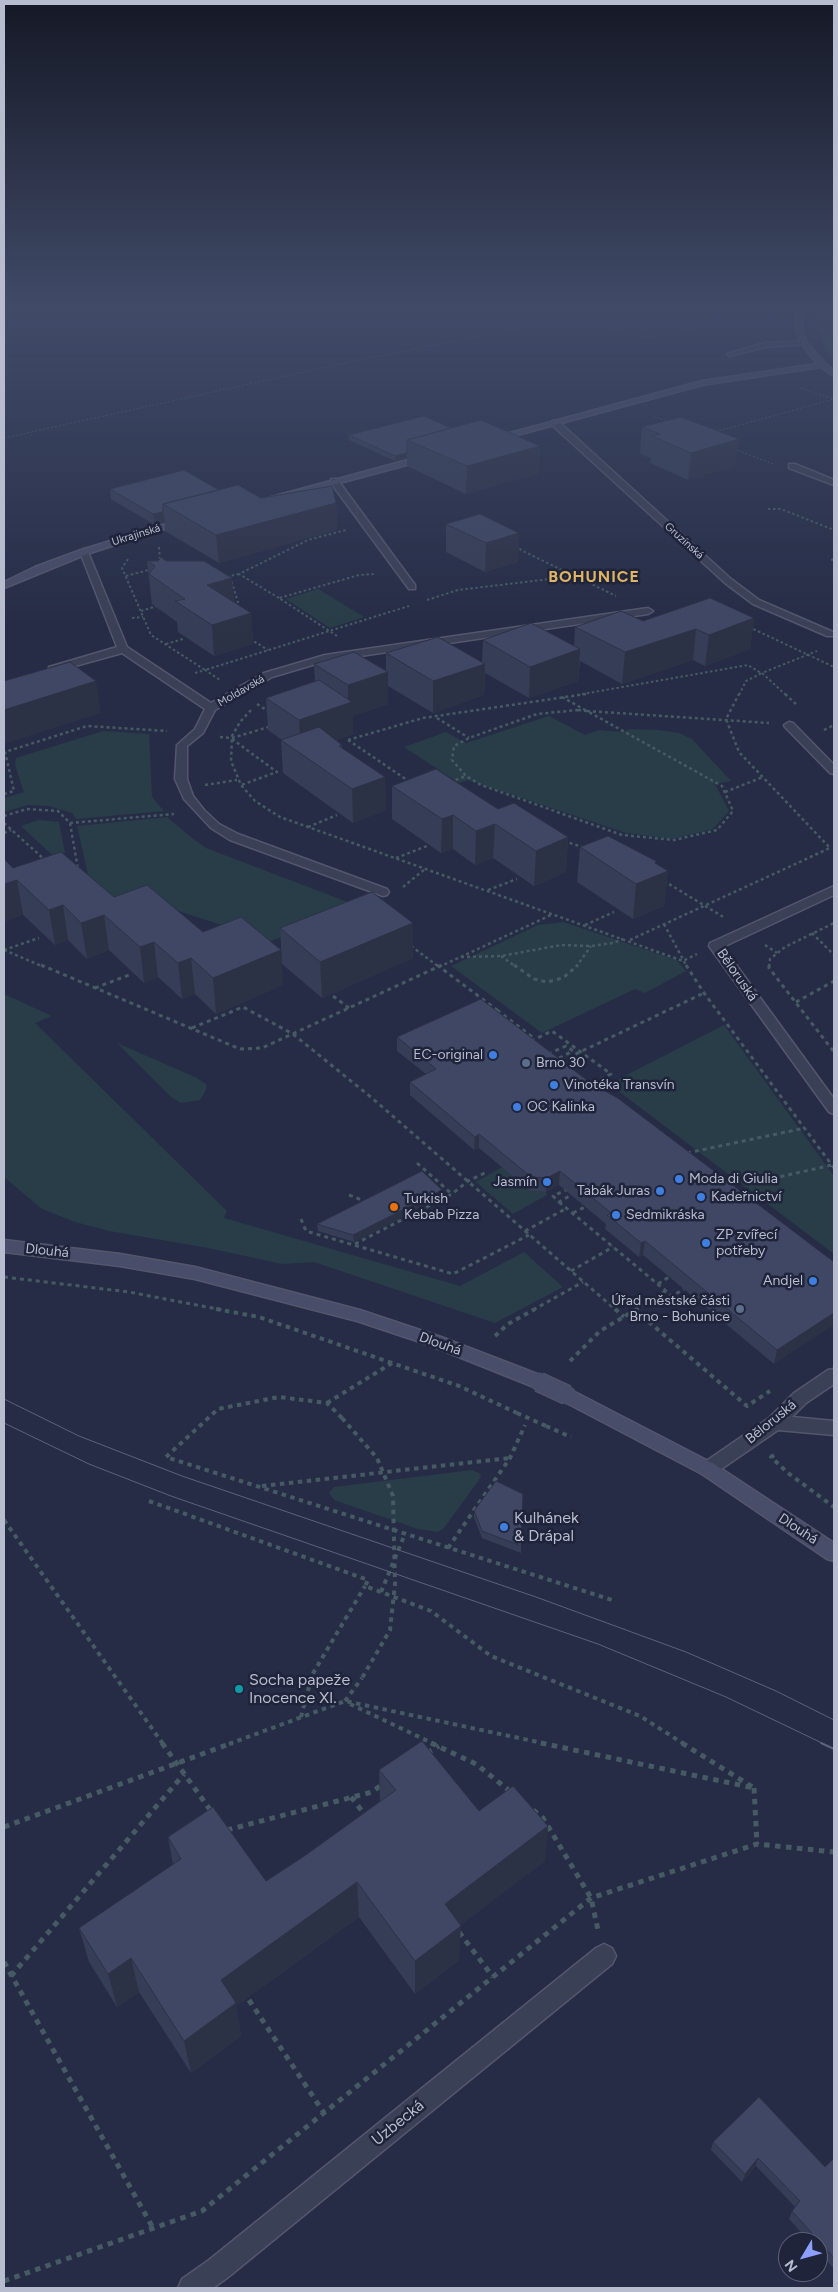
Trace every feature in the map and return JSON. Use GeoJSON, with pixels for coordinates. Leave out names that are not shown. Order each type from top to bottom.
{"type":"FeatureCollection","features":[{"type":"Feature","properties":{"kind":"street"},"geometry":{"type":"LineString","coordinates":[[488,440],[581,416]]}},
{"type":"Feature","properties":{"kind":"street","name":"Gruzínská"},"geometry":{"type":"LineString","coordinates":[[555,423],[728,581],[756,602],[830,634]]}},
{"type":"Feature","properties":{"kind":"street"},"geometry":{"type":"LineString","coordinates":[[260,501],[440,453]]}},
{"type":"Feature","properties":{"kind":"street"},"geometry":{"type":"LineString","coordinates":[[792,466],[834,483]]}},
{"type":"Feature","properties":{"kind":"street"},"geometry":{"type":"LineString","coordinates":[[334,481],[412,587]]}},
{"type":"Feature","properties":{"kind":"street","name":"Ukrajinská"},"geometry":{"type":"LineString","coordinates":[[4,585],[38,569],[84,552],[195,518]]}},
{"type":"Feature","properties":{"kind":"street"},"geometry":{"type":"LineString","coordinates":[[84,552],[123,649],[211,708]]}},
{"type":"Feature","properties":{"kind":"street","name":"Moldavská"},"geometry":{"type":"LineString","coordinates":[[384,892],[234,837],[215,826],[200,812],[188,797],[181,778],[182,745],[199,732],[211,708],[268,675],[324,658],[648,611]]}},
{"type":"Feature","properties":{"kind":"street"},"geometry":{"type":"LineString","coordinates":[[40,672],[123,649]]}},
{"type":"Feature","properties":{"kind":"street"},"geometry":{"type":"LineString","coordinates":[[789,725],[834,771]]}},
{"type":"Feature","properties":{"kind":"street","name":"Běloruská"},"geometry":{"type":"LineString","coordinates":[[834,890],[715,946],[834,1109]]}},
{"type":"Feature","properties":{"kind":"street","name":"Dlouhá"},"geometry":{"type":"LineString","coordinates":[[4,1246],[110,1258],[195,1273],[360,1316],[435,1341],[567,1395],[708,1469],[834,1553]]}},
{"type":"Feature","properties":{"kind":"street","name":"Běloruská"},"geometry":{"type":"LineString","coordinates":[[708,1469],[775,1423],[800,1398],[834,1375]]}},
{"type":"Feature","properties":{"kind":"street"},"geometry":{"type":"LineString","coordinates":[[775,1423],[834,1428]]}},
{"type":"Feature","properties":{"kind":"street","name":"Uzbecká"},"geometry":{"type":"LineString","coordinates":[[196,2287],[604,1956]]}},
{"type":"Feature","properties":{"kind":"path"},"geometry":{"type":"LineString","coordinates":[[4,438],[104,416]]}},
{"type":"Feature","properties":{"kind":"path"},"geometry":{"type":"LineString","coordinates":[[652,416],[676,425]]}},
{"type":"Feature","properties":{"kind":"path"},"geometry":{"type":"LineString","coordinates":[[711,433],[773,416]]}},
{"type":"Feature","properties":{"kind":"path"},"geometry":{"type":"LineString","coordinates":[[728,446],[772,464]]}},
{"type":"Feature","properties":{"kind":"path"},"geometry":{"type":"LineString","coordinates":[[768,509],[782,509],[834,530]]}},
{"type":"Feature","properties":{"kind":"path"},"geometry":{"type":"LineString","coordinates":[[240,614],[240,605],[230,576],[239,574],[308,540],[365,524]]}},
{"type":"Feature","properties":{"kind":"path"},"geometry":{"type":"LineString","coordinates":[[158,542],[161,566]]}},
{"type":"Feature","properties":{"kind":"path"},"geometry":{"type":"LineString","coordinates":[[514,543],[521,550],[648,611]]}},
{"type":"Feature","properties":{"kind":"path"},"geometry":{"type":"LineString","coordinates":[[133,554],[122,568],[151,635],[205,670],[415,604]]}},
{"type":"Feature","properties":{"kind":"path"},"geometry":{"type":"LineString","coordinates":[[126,576],[152,569]]}},
{"type":"Feature","properties":{"kind":"path"},"geometry":{"type":"LineString","coordinates":[[239,574],[362,652]]}},
{"type":"Feature","properties":{"kind":"path"},"geometry":{"type":"LineString","coordinates":[[279,598],[359,575],[374,574]]}},
{"type":"Feature","properties":{"kind":"path"},"geometry":{"type":"LineString","coordinates":[[425,601],[458,590],[575,576]]}},
{"type":"Feature","properties":{"kind":"path"},"geometry":{"type":"LineString","coordinates":[[141,611],[166,604]]}},
{"type":"Feature","properties":{"kind":"path"},"geometry":{"type":"LineString","coordinates":[[747,626],[834,667]]}},
{"type":"Feature","properties":{"kind":"path"},"geometry":{"type":"LineString","coordinates":[[246,636],[269,650]]}},
{"type":"Feature","properties":{"kind":"path"},"geometry":{"type":"LineString","coordinates":[[165,644],[183,638]]}},
{"type":"Feature","properties":{"kind":"path"},"geometry":{"type":"LineString","coordinates":[[629,940],[830,848],[739,752],[726,719],[746,681],[825,648]]}},
{"type":"Feature","properties":{"kind":"path"},"geometry":{"type":"LineString","coordinates":[[417,786],[348,740],[423,718],[436,718],[631,687],[748,665],[762,673],[803,711]]}},
{"type":"Feature","properties":{"kind":"path"},"geometry":{"type":"LineString","coordinates":[[562,697],[587,711],[722,786],[733,811],[717,830],[674,840],[622,835],[481,785],[466,776],[452,760],[454,746],[469,738],[537,714],[587,711],[726,719],[789,725]]}},
{"type":"Feature","properties":{"kind":"path"},"geometry":{"type":"LineString","coordinates":[[265,700],[257,704],[240,722],[232,738],[231,761],[237,780],[241,785],[255,801],[280,817],[488,890],[551,915],[629,940],[683,961],[715,946]]}},
{"type":"Feature","properties":{"kind":"path"},"geometry":{"type":"LineString","coordinates":[[436,718],[469,738]]}},
{"type":"Feature","properties":{"kind":"path"},"geometry":{"type":"LineString","coordinates":[[4,794],[14,791],[5,752],[87,726],[168,732]]}},
{"type":"Feature","properties":{"kind":"path"},"geometry":{"type":"LineString","coordinates":[[829,735],[824,730],[834,726]]}},
{"type":"Feature","properties":{"kind":"path"},"geometry":{"type":"LineString","coordinates":[[232,738],[277,772],[241,785]]}},
{"type":"Feature","properties":{"kind":"path"},"geometry":{"type":"LineString","coordinates":[[446,784],[466,776]]}},
{"type":"Feature","properties":{"kind":"path"},"geometry":{"type":"LineString","coordinates":[[725,792],[763,777]]}},
{"type":"Feature","properties":{"kind":"path"},"geometry":{"type":"LineString","coordinates":[[185,788],[237,780]]}},
{"type":"Feature","properties":{"kind":"path"},"geometry":{"type":"LineString","coordinates":[[4,816],[27,809],[58,811],[70,823],[78,875]]}},
{"type":"Feature","properties":{"kind":"path"},"geometry":{"type":"LineString","coordinates":[[70,823],[200,812]]}},
{"type":"Feature","properties":{"kind":"path"},"geometry":{"type":"LineString","coordinates":[[308,827],[337,815]]}},
{"type":"Feature","properties":{"kind":"path"},"geometry":{"type":"LineString","coordinates":[[4,823],[49,864]]}},
{"type":"Feature","properties":{"kind":"path"},"geometry":{"type":"LineString","coordinates":[[4,833],[11,830]]}},
{"type":"Feature","properties":{"kind":"path"},"geometry":{"type":"LineString","coordinates":[[556,839],[585,848]]}},
{"type":"Feature","properties":{"kind":"path"},"geometry":{"type":"LineString","coordinates":[[396,858],[427,846]]}},
{"type":"Feature","properties":{"kind":"path"},"geometry":{"type":"LineString","coordinates":[[35,861],[43,858]]}},
{"type":"Feature","properties":{"kind":"path"},"geometry":{"type":"LineString","coordinates":[[400,890],[426,868]]}},
{"type":"Feature","properties":{"kind":"path"},"geometry":{"type":"LineString","coordinates":[[657,878],[683,890],[777,953]]}},
{"type":"Feature","properties":{"kind":"path"},"geometry":{"type":"LineString","coordinates":[[488,890],[517,879]]}},
{"type":"Feature","properties":{"kind":"path"},"geometry":{"type":"LineString","coordinates":[[584,926],[614,912]]}},
{"type":"Feature","properties":{"kind":"path"},"geometry":{"type":"LineString","coordinates":[[39,938],[4,950],[240,1049],[262,1048],[551,915]]}},
{"type":"Feature","properties":{"kind":"path"},"geometry":{"type":"LineString","coordinates":[[834,923],[785,947],[770,959],[769,968],[834,1052]]}},
{"type":"Feature","properties":{"kind":"path"},"geometry":{"type":"LineString","coordinates":[[664,924],[683,961],[704,992],[833,1166],[757,1182]]}},
{"type":"Feature","properties":{"kind":"path"},"geometry":{"type":"LineString","coordinates":[[812,933],[834,955]]}},
{"type":"Feature","properties":{"kind":"path"},"geometry":{"type":"LineString","coordinates":[[460,957],[501,956],[562,944],[592,946],[613,943],[623,938]]}},
{"type":"Feature","properties":{"kind":"path"},"geometry":{"type":"LineString","coordinates":[[407,944],[531,1036],[525,1039]]}},
{"type":"Feature","properties":{"kind":"path"},"geometry":{"type":"LineString","coordinates":[[501,956],[534,979],[547,982],[563,978],[578,965],[592,946]]}},
{"type":"Feature","properties":{"kind":"path"},"geometry":{"type":"LineString","coordinates":[[94,988],[129,975]]}},
{"type":"Feature","properties":{"kind":"path"},"geometry":{"type":"LineString","coordinates":[[796,1002],[834,981]]}},
{"type":"Feature","properties":{"kind":"path"},"geometry":{"type":"LineString","coordinates":[[545,1056],[566,1046],[573,1051],[550,1062],[573,1050],[566,1046],[551,1053],[563,1062],[704,992]]}},
{"type":"Feature","properties":{"kind":"path"},"geometry":{"type":"LineString","coordinates":[[333,996],[349,1008]]}},
{"type":"Feature","properties":{"kind":"path"},"geometry":{"type":"LineString","coordinates":[[192,1028],[243,1008],[293,1034],[372,1098],[624,1317]]}},
{"type":"Feature","properties":{"kind":"path"},"geometry":{"type":"LineString","coordinates":[[490,1013],[497,1010]]}},
{"type":"Feature","properties":{"kind":"path"},"geometry":{"type":"LineString","coordinates":[[530,1041],[552,1030],[611,1074],[588,1086]]}},
{"type":"Feature","properties":{"kind":"path"},"geometry":{"type":"LineString","coordinates":[[687,1153],[805,1128]]}},
{"type":"Feature","properties":{"kind":"path"},"geometry":{"type":"LineString","coordinates":[[682,1150],[695,1159]]}},
{"type":"Feature","properties":{"kind":"path"},"geometry":{"type":"LineString","coordinates":[[417,1163],[452,1194]]}},
{"type":"Feature","properties":{"kind":"path"},"geometry":{"type":"LineString","coordinates":[[354,1245],[452,1194],[468,1181],[485,1173]]}},
{"type":"Feature","properties":{"kind":"path"},"geometry":{"type":"LineString","coordinates":[[574,1186],[553,1196],[672,1296],[684,1289]]}},
{"type":"Feature","properties":{"kind":"path"},"geometry":{"type":"LineString","coordinates":[[559,1202],[572,1195]]}},
{"type":"Feature","properties":{"kind":"path"},"geometry":{"type":"LineString","coordinates":[[349,1196],[371,1204]]}},
{"type":"Feature","properties":{"kind":"path"},"geometry":{"type":"LineString","coordinates":[[573,1213],[585,1206]]}},
{"type":"Feature","properties":{"kind":"path"},"geometry":{"type":"LineString","coordinates":[[525,1231],[567,1208]]}},
{"type":"Feature","properties":{"kind":"path"},"geometry":{"type":"LineString","coordinates":[[301,1219],[306,1231],[453,1274],[529,1235]]}},
{"type":"Feature","properties":{"kind":"path"},"geometry":{"type":"LineString","coordinates":[[571,1271],[613,1247]]}},
{"type":"Feature","properties":{"kind":"path"},"geometry":{"type":"LineString","coordinates":[[4,1277],[129,1292],[259,1317],[459,1386],[571,1437]]}},
{"type":"Feature","properties":{"kind":"path"},"geometry":{"type":"LineString","coordinates":[[658,1284],[669,1277]]}},
{"type":"Feature","properties":{"kind":"path"},"geometry":{"type":"LineString","coordinates":[[495,1336],[508,1324],[584,1282]]}},
{"type":"Feature","properties":{"kind":"path"},"geometry":{"type":"LineString","coordinates":[[570,1361],[600,1330],[666,1291]]}},
{"type":"Feature","properties":{"kind":"path"},"geometry":{"type":"LineString","coordinates":[[635,1310],[747,1406]]}},
{"type":"Feature","properties":{"kind":"path"},"geometry":{"type":"LineString","coordinates":[[327,1403],[392,1363]]}},
{"type":"Feature","properties":{"kind":"path"},"geometry":{"type":"LineString","coordinates":[[345,1702],[362,1678],[390,1630],[396,1584],[393,1496],[377,1458],[327,1403],[279,1397],[218,1409],[166,1457],[260,1487],[406,1534],[448,1548],[612,1600]]}},
{"type":"Feature","properties":{"kind":"path"},"geometry":{"type":"LineString","coordinates":[[807,1425],[771,1457],[788,1474],[834,1507]]}},
{"type":"Feature","properties":{"kind":"path"},"geometry":{"type":"LineString","coordinates":[[448,1548],[510,1458],[525,1426]]}},
{"type":"Feature","properties":{"kind":"path"},"geometry":{"type":"LineString","coordinates":[[260,1487],[510,1458]]}},
{"type":"Feature","properties":{"kind":"path"},"geometry":{"type":"LineString","coordinates":[[149,1501],[368,1580],[312,1675],[301,1717]]}},
{"type":"Feature","properties":{"kind":"path"},"geometry":{"type":"LineString","coordinates":[[4,1520],[213,1814]]}},
{"type":"Feature","properties":{"kind":"path"},"geometry":{"type":"LineString","coordinates":[[381,1592],[406,1534]]}},
{"type":"Feature","properties":{"kind":"path"},"geometry":{"type":"LineString","coordinates":[[365,1586],[432,1611],[491,1656],[640,1716],[754,1788]]}},
{"type":"Feature","properties":{"kind":"path"},"geometry":{"type":"LineString","coordinates":[[345,1702],[476,1764],[514,1794]]}},
{"type":"Feature","properties":{"kind":"path"},"geometry":{"type":"LineString","coordinates":[[4,1827],[345,1702],[754,1788]]}},
{"type":"Feature","properties":{"kind":"path"},"geometry":{"type":"LineString","coordinates":[[424,1756],[439,1746]]}},
{"type":"Feature","properties":{"kind":"path"},"geometry":{"type":"LineString","coordinates":[[12,1976],[184,1774]]}},
{"type":"Feature","properties":{"kind":"path"},"geometry":{"type":"LineString","coordinates":[[219,1823],[225,1831],[372,1792],[387,1781]]}},
{"type":"Feature","properties":{"kind":"path"},"geometry":{"type":"LineString","coordinates":[[754,1788],[757,1844]]}},
{"type":"Feature","properties":{"kind":"path"},"geometry":{"type":"LineString","coordinates":[[351,1797],[368,1818]]}},
{"type":"Feature","properties":{"kind":"path"},"geometry":{"type":"LineString","coordinates":[[528,1806],[544,1818],[591,1898],[604,1956]]}},
{"type":"Feature","properties":{"kind":"path"},"geometry":{"type":"LineString","coordinates":[[4,2281],[202,2211],[591,1898],[757,1844],[834,1852]]}},
{"type":"Feature","properties":{"kind":"path"},"geometry":{"type":"LineString","coordinates":[[458,1931],[493,1977]]}},
{"type":"Feature","properties":{"kind":"path"},"geometry":{"type":"LineString","coordinates":[[4,1962],[153,2228]]}},
{"type":"Feature","properties":{"kind":"path"},"geometry":{"type":"LineString","coordinates":[[249,2000],[324,2113]]}},
{"type":"Feature","properties":{"kind":"shaded area"},"geometry":{"type":"Polygon","coordinates":[[[318,589],[364,617],[330,628],[286,599],[318,589]]]}},
{"type":"Feature","properties":{"kind":"shaded area"},"geometry":{"type":"Polygon","coordinates":[[[549,716],[585,735],[599,730],[622,732],[630,729],[659,730],[679,733],[692,739],[731,781],[715,784],[729,811],[713,829],[672,839],[626,833],[468,780],[459,783],[404,747],[446,732],[466,743],[549,716]]]}},
{"type":"Feature","properties":{"kind":"shaded area"},"geometry":{"type":"Polygon","coordinates":[[[103,731],[149,734],[152,797],[164,811],[76,819],[72,813],[49,806],[28,805],[4,812],[4,798],[24,792],[15,765],[16,758],[103,731]]]}},
{"type":"Feature","properties":{"kind":"shaded area"},"geometry":{"type":"Polygon","coordinates":[[[167,817],[206,848],[366,909],[341,913],[271,941],[141,899],[132,904],[96,892],[89,879],[77,826],[167,817]]]}},
{"type":"Feature","properties":{"kind":"shaded area"},"geometry":{"type":"Polygon","coordinates":[[[39,820],[59,822],[65,853],[54,857],[21,826],[39,820]]]}},
{"type":"Feature","properties":{"kind":"shaded area"},"geometry":{"type":"Polygon","coordinates":[[[563,922],[677,960],[686,971],[645,993],[635,989],[542,1033],[451,966],[538,925],[563,922]]]}},
{"type":"Feature","properties":{"kind":"shaded area"},"geometry":{"type":"Polygon","coordinates":[[[4,994],[52,1016],[35,1023],[227,1211],[224,1218],[460,1286],[524,1252],[563,1287],[495,1323],[314,1262],[282,1264],[208,1248],[109,1231],[75,1222],[42,1209],[4,1177],[4,994]]]}},
{"type":"Feature","properties":{"kind":"shaded area"},"geometry":{"type":"Polygon","coordinates":[[[724,1025],[834,1176],[834,1254],[609,1084],[724,1025]]]}},
{"type":"Feature","properties":{"kind":"shaded area"},"geometry":{"type":"Polygon","coordinates":[[[117,1043],[197,1078],[207,1085],[205,1092],[200,1100],[181,1103],[171,1097],[117,1043]]]}},
{"type":"Feature","properties":{"kind":"shaded area"},"geometry":{"type":"Polygon","coordinates":[[[502,1167],[530,1191],[546,1192],[547,1195],[513,1214],[476,1182],[502,1167]]]}},
{"type":"Feature","properties":{"kind":"shaded area"},"geometry":{"type":"Polygon","coordinates":[[[472,1470],[479,1473],[481,1477],[444,1528],[438,1532],[418,1529],[334,1500],[329,1493],[334,1487],[472,1470]]]}},
{"type":"Feature","properties":{"kind":"building"},"geometry":{"type":"Polygon","coordinates":[[[424,416],[451,428],[407,440],[407,453],[395,456],[349,435],[424,416]]]}},
{"type":"Feature","properties":{"kind":"building"},"geometry":{"type":"Polygon","coordinates":[[[681,417],[739,439],[691,453],[652,436],[660,434],[642,427],[681,417]]]}},
{"type":"Feature","properties":{"kind":"building"},"geometry":{"type":"Polygon","coordinates":[[[481,420],[540,446],[467,466],[407,440],[481,420]]]}},
{"type":"Feature","properties":{"kind":"building"},"geometry":{"type":"Polygon","coordinates":[[[184,470],[219,490],[163,504],[163,512],[153,514],[110,489],[184,470]]]}},
{"type":"Feature","properties":{"kind":"building"},"geometry":{"type":"Polygon","coordinates":[[[238,485],[261,498],[332,486],[336,503],[216,535],[163,504],[238,485]]]}},
{"type":"Feature","properties":{"kind":"building"},"geometry":{"type":"Polygon","coordinates":[[[480,514],[519,533],[486,543],[446,524],[480,514]]]}},
{"type":"Feature","properties":{"kind":"building"},"geometry":{"type":"Polygon","coordinates":[[[161,557],[166,561],[204,561],[232,578],[207,585],[251,613],[212,625],[175,601],[185,599],[149,574],[155,566],[147,561],[158,561],[161,557]]]}},
{"type":"Feature","properties":{"kind":"building"},"geometry":{"type":"Polygon","coordinates":[[[710,598],[754,618],[709,635],[696,629],[625,652],[575,627],[621,611],[643,621],[710,598]]]}},
{"type":"Feature","properties":{"kind":"building"},"geometry":{"type":"Polygon","coordinates":[[[531,623],[580,649],[530,667],[483,640],[531,623]]]}},
{"type":"Feature","properties":{"kind":"building"},"geometry":{"type":"Polygon","coordinates":[[[438,637],[485,664],[433,681],[386,653],[438,637]]]}},
{"type":"Feature","properties":{"kind":"building"},"geometry":{"type":"Polygon","coordinates":[[[354,652],[388,672],[348,685],[314,664],[354,652]]]}},
{"type":"Feature","properties":{"kind":"building"},"geometry":{"type":"Polygon","coordinates":[[[70,662],[96,681],[4,710],[4,681],[70,662]]]}},
{"type":"Feature","properties":{"kind":"building"},"geometry":{"type":"Polygon","coordinates":[[[319,680],[352,702],[299,720],[266,698],[319,680]]]}},
{"type":"Feature","properties":{"kind":"building"},"geometry":{"type":"Polygon","coordinates":[[[319,727],[342,745],[339,746],[385,777],[352,789],[281,740],[319,727]]]}},
{"type":"Feature","properties":{"kind":"building"},"geometry":{"type":"Polygon","coordinates":[[[436,769],[498,809],[514,803],[568,837],[536,851],[495,824],[476,831],[453,815],[442,819],[392,786],[436,769]]]}},
{"type":"Feature","properties":{"kind":"building"},"geometry":{"type":"Polygon","coordinates":[[[608,836],[656,861],[655,863],[668,871],[636,884],[580,847],[608,836]]]}},
{"type":"Feature","properties":{"kind":"building"},"geometry":{"type":"Polygon","coordinates":[[[61,852],[114,897],[147,885],[203,932],[241,917],[281,950],[213,978],[191,958],[178,963],[154,942],[140,947],[104,915],[81,923],[63,905],[49,910],[17,880],[4,884],[4,859],[13,868],[61,852]]]}},
{"type":"Feature","properties":{"kind":"building"},"geometry":{"type":"Polygon","coordinates":[[[372,892],[413,923],[320,962],[280,928],[372,892]]]}},
{"type":"Feature","properties":{"kind":"building"},"geometry":{"type":"Polygon","coordinates":[[[481,999],[588,1081],[619,1099],[834,1262],[834,1313],[777,1350],[645,1241],[641,1243],[607,1215],[611,1213],[560,1171],[547,1178],[531,1177],[479,1134],[475,1137],[410,1082],[436,1069],[397,1037],[481,999]]]}},
{"type":"Feature","properties":{"kind":"building"},"geometry":{"type":"Polygon","coordinates":[[[422,1171],[442,1190],[353,1235],[317,1224],[422,1171]]]}},
{"type":"Feature","properties":{"kind":"building"},"geometry":{"type":"Polygon","coordinates":[[[496,1481],[523,1494],[521,1546],[482,1531],[474,1511],[496,1481]]]}},
{"type":"Feature","properties":{"kind":"building"},"geometry":{"type":"Polygon","coordinates":[[[422,1741],[479,1811],[513,1786],[548,1826],[445,1904],[461,1926],[415,1961],[357,1882],[221,1980],[236,2003],[184,2041],[131,1958],[108,1974],[79,1928],[181,1859],[168,1837],[213,1807],[266,1881],[303,1857],[396,1790],[379,1770],[422,1741]]]}},
{"type":"Feature","properties":{"kind":"building"},"geometry":{"type":"Polygon","coordinates":[[[759,2097],[825,2167],[834,2158],[834,2258],[828,2251],[828,2232],[811,2232],[792,2211],[800,2201],[758,2158],[745,2174],[713,2142],[759,2097]]]}},
{"type":"Feature","properties":{"kind":"tram line"},"geometry":{"type":"LineString","coordinates":[[4,1399],[79,1436],[182,1476],[536,1597],[686,1652],[776,1691],[834,1720]]}},
{"type":"Feature","properties":{"kind":"tram line"},"geometry":{"type":"LineString","coordinates":[[4,1423],[89,1464],[171,1496],[598,1644],[726,1697],[824,1744]]}},
{"type":"Feature","properties":{"kind":"tram line"},"geometry":{"type":"LineString","coordinates":[[821,1743],[834,1749]]}},
{"type":"Feature","properties":{"kind":"place","name":"EC-original"},"geometry":{"type":"Point","coordinates":[493,1055]}},
{"type":"Feature","properties":{"kind":"place","name":"Brno 30"},"geometry":{"type":"Point","coordinates":[526,1063]}},
{"type":"Feature","properties":{"kind":"place","name":"Vinotéka Transvín"},"geometry":{"type":"Point","coordinates":[554,1085]}},
{"type":"Feature","properties":{"kind":"place","name":"OC Kalinka"},"geometry":{"type":"Point","coordinates":[517,1107]}},
{"type":"Feature","properties":{"kind":"place","name":"Moda di Giulia"},"geometry":{"type":"Point","coordinates":[679,1179]}},
{"type":"Feature","properties":{"kind":"place","name":"Jasmín"},"geometry":{"type":"Point","coordinates":[547,1182]}},
{"type":"Feature","properties":{"kind":"place","name":"Tabák Juras"},"geometry":{"type":"Point","coordinates":[660,1191]}},
{"type":"Feature","properties":{"kind":"place","name":"Kadeřnictví"},"geometry":{"type":"Point","coordinates":[701,1197]}},
{"type":"Feature","properties":{"kind":"place","name":"Turkish Kebab Pizza"},"geometry":{"type":"Point","coordinates":[394,1207]}},
{"type":"Feature","properties":{"kind":"place","name":"Sedmikráska"},"geometry":{"type":"Point","coordinates":[616,1215]}},
{"type":"Feature","properties":{"kind":"place","name":"ZP zvířecí potřeby"},"geometry":{"type":"Point","coordinates":[706,1243]}},
{"type":"Feature","properties":{"kind":"place","name":"Andjel"},"geometry":{"type":"Point","coordinates":[813,1281]}},
{"type":"Feature","properties":{"kind":"place","name":"Úřad městské části Brno - Bohunice"},"geometry":{"type":"Point","coordinates":[740,1309]}},
{"type":"Feature","properties":{"kind":"place","name":"Kulhánek & Drápal"},"geometry":{"type":"Point","coordinates":[504,1527]}},
{"type":"Feature","properties":{"kind":"place","name":"Socha papeže Inocence XI."},"geometry":{"type":"Point","coordinates":[239,1689]}},
{"type":"Feature","properties":{"kind":"district","name":"BOHUNICE"},"geometry":{"type":"Point","coordinates":[594,577]}}]}
